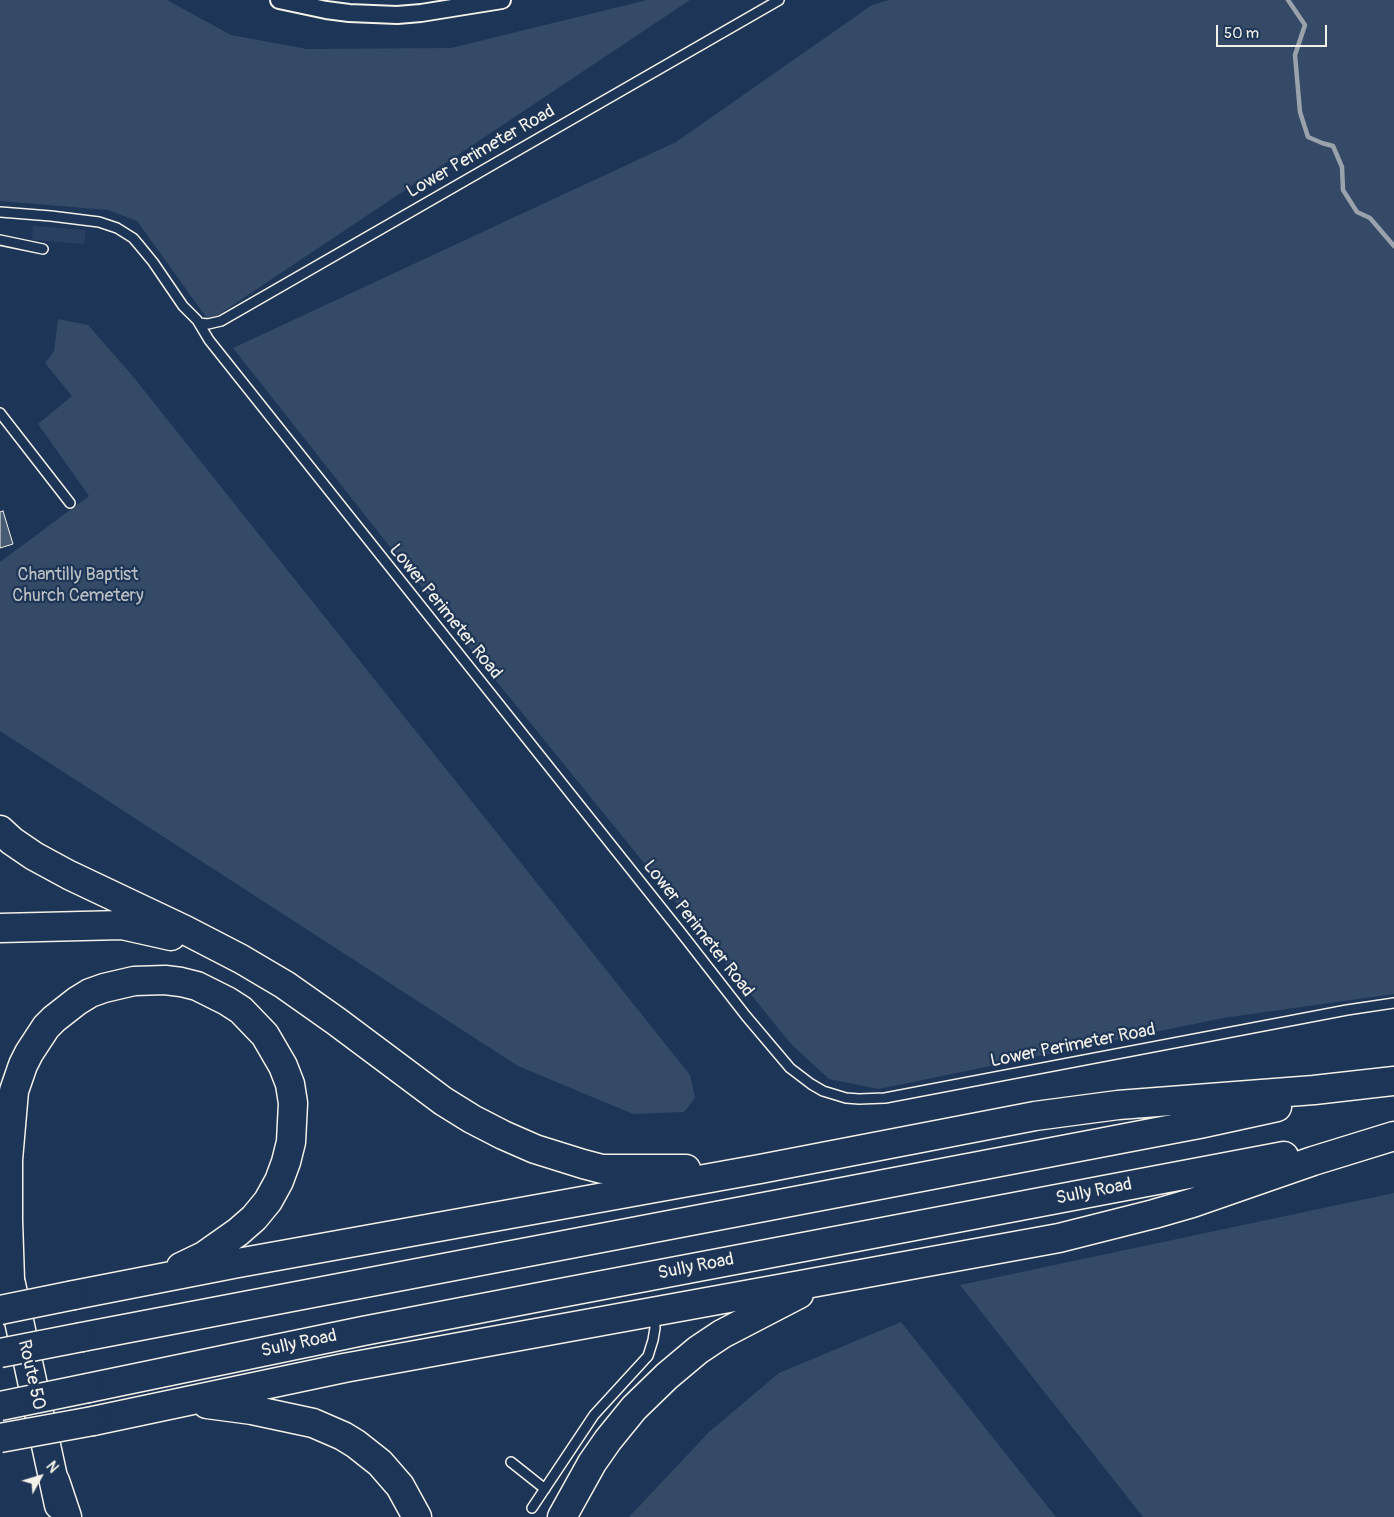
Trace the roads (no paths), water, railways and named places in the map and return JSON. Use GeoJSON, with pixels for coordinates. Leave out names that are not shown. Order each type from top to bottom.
{"type":"FeatureCollection","features":[{"type":"Feature","properties":{"kind":"highway"},"geometry":{"type":"LineString","coordinates":[[0,830],[34,856],[69,876],[185,930],[242,959],[285,985],[442,1101],[503,1135],[535,1149],[602,1169],[760,1169]]}},
{"type":"Feature","properties":{"kind":"highway"},"geometry":{"type":"LineString","coordinates":[[0,928],[122,925],[172,936],[242,959]]}},
{"type":"Feature","properties":{"kind":"highway"},"geometry":{"type":"LineString","coordinates":[[10,1280],[8,1160],[14,1091],[28,1053],[46,1027],[77,1001],[104,988],[134,981],[149,980],[181,982],[197,986],[213,992],[241,1010],[265,1035],[284,1066],[290,1084],[293,1103],[291,1142],[286,1162],[279,1181],[268,1201],[254,1218],[238,1232],[204,1256],[156,1279]]}},
{"type":"Feature","properties":{"kind":"highway"},"geometry":{"type":"LineString","coordinates":[[0,1310],[156,1279],[760,1169],[1035,1116],[1100,1107],[1394,1082]]}},
{"type":"Feature","properties":{"kind":"highway"},"geometry":{"type":"LineString","coordinates":[[0,1353],[1198,1124],[1394,1082]]}},
{"type":"Feature","properties":{"kind":"highway"},"geometry":{"type":"LineString","coordinates":[[0,1438],[94,1421],[344,1368],[1052,1240],[1192,1203],[1313,1161],[1394,1136]]}},
{"type":"Feature","properties":{"kind":"highway","name":"Sully Road"},"geometry":{"type":"LineString","coordinates":[[0,1406],[363,1331],[1394,1136]]}},
{"type":"Feature","properties":{"kind":"highway","name":"Route 50"},"geometry":{"type":"LineString","coordinates":[[0,1233],[62,1517]]}},
{"type":"Feature","properties":{"kind":"highway"},"geometry":{"type":"LineString","coordinates":[[562,1517],[592,1463],[608,1440],[634,1408],[667,1376],[698,1350],[722,1334],[823,1281]]}},
{"type":"Feature","properties":{"kind":"highway"},"geometry":{"type":"LineString","coordinates":[[134,1412],[209,1404],[261,1411],[313,1423],[329,1429],[356,1444],[380,1463],[400,1486],[417,1517]]}},
{"type":"Feature","properties":{"kind":"highway"},"geometry":{"type":"LineString","coordinates":[[55,1481],[67,1517]]}},
{"type":"Feature","properties":{"kind":"street"},"geometry":{"type":"LineString","coordinates":[[279,0],[326,10],[365,14],[422,13],[502,0]]}},
{"type":"Feature","properties":{"kind":"lane","name":"Lower Perimeter Road"},"geometry":{"type":"LineString","coordinates":[[0,212],[98,222],[117,228],[133,238],[153,262],[183,306],[199,323],[208,324],[221,321],[779,0]]}},
{"type":"Feature","properties":{"kind":"lane"},"geometry":{"type":"LineString","coordinates":[[0,240],[43,249]]}},
{"type":"Feature","properties":{"kind":"lane","name":"Lower Perimeter Road"},"geometry":{"type":"LineString","coordinates":[[197,320],[209,340],[673,922],[740,1009],[790,1068],[823,1091],[846,1098],[885,1098],[1348,1010],[1394,1003]]}},
{"type":"Feature","properties":{"kind":"lane"},"geometry":{"type":"LineString","coordinates":[[0,413],[70,503]]}},
{"type":"Feature","properties":{"kind":"lane"},"geometry":{"type":"LineString","coordinates":[[532,1508],[594,1415],[648,1356],[655,1328],[653,1312]]}},
{"type":"Feature","properties":{"kind":"lane"},"geometry":{"type":"LineString","coordinates":[[511,1462],[545,1488]]}},
{"type":"Feature","properties":{"kind":"waterway"},"geometry":{"type":"LineString","coordinates":[[1288,0],[1305,25],[1295,55],[1300,112],[1308,137],[1333,146],[1342,167],[1343,190],[1357,212],[1370,218],[1394,246]]}},
{"type":"Feature","properties":{"kind":"park label","name":"Chantilly Baptist Church Cemetery"},"geometry":{"type":"Point","coordinates":[78,585]}}]}
